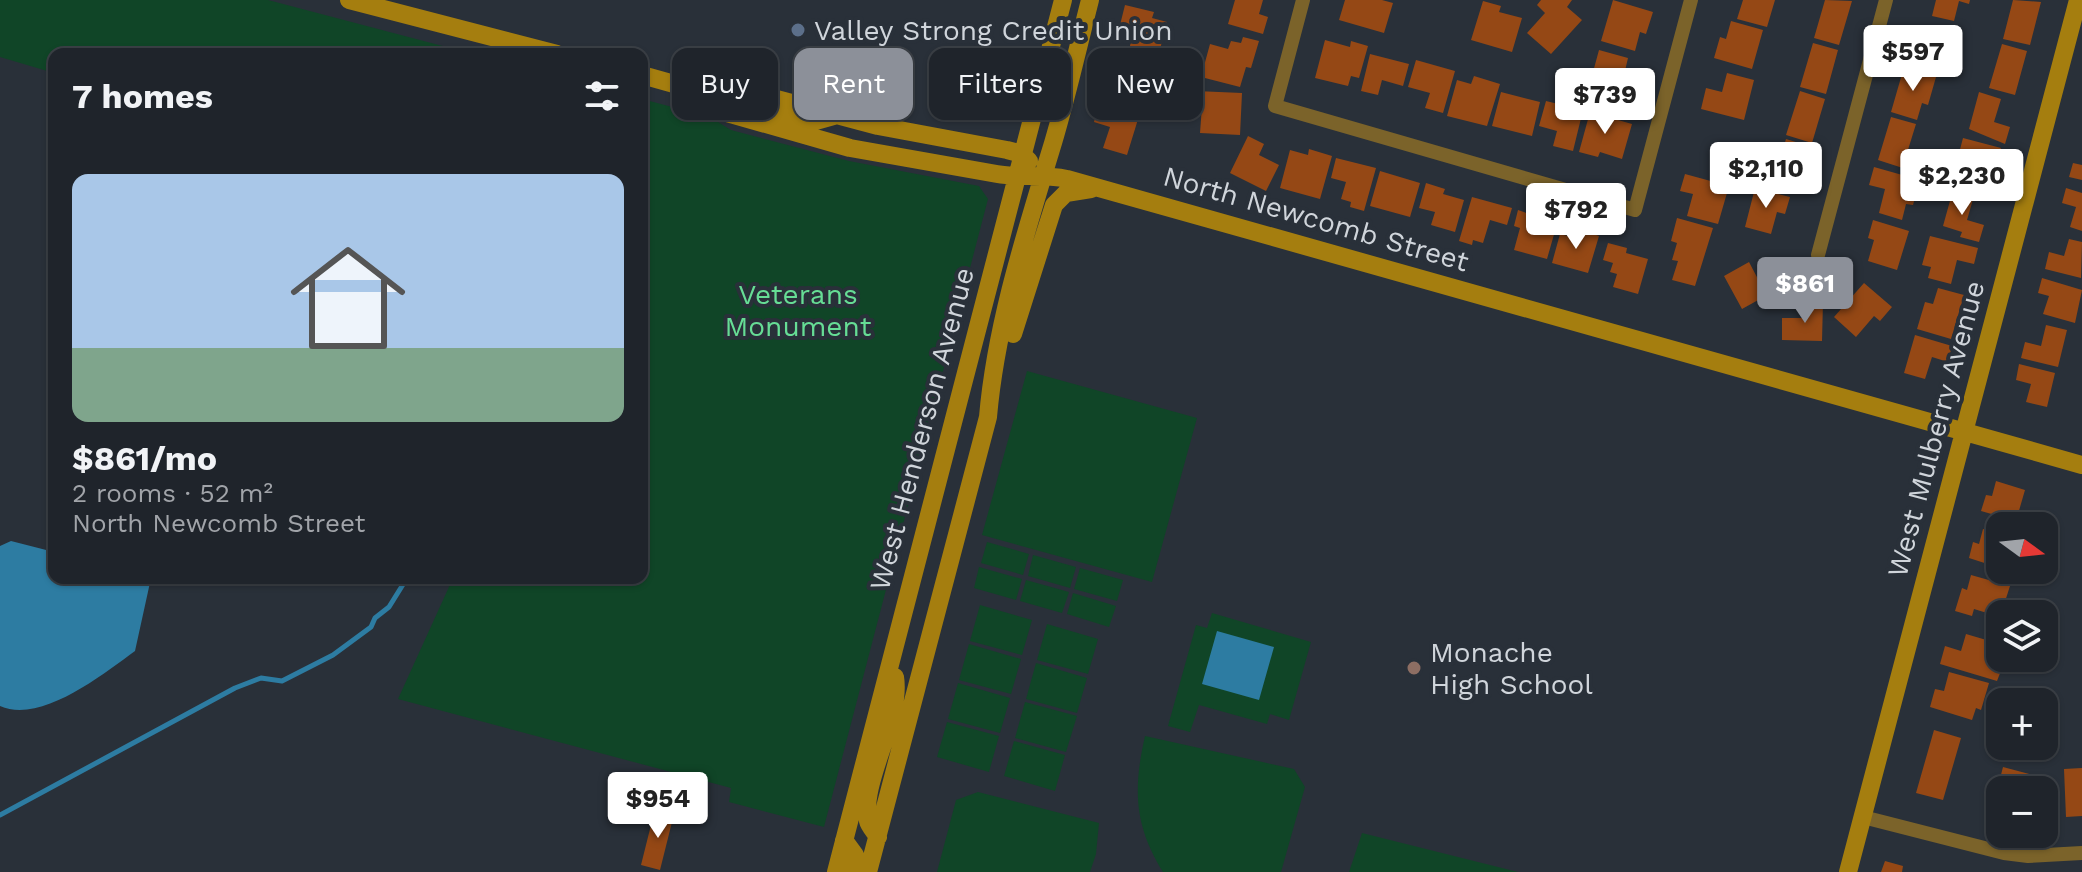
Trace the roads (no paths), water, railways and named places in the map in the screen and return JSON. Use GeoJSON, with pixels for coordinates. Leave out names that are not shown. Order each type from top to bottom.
{"type":"FeatureCollection","features":[{"type":"Feature","properties":{"kind":"main road"},"geometry":{"type":"LineString","coordinates":[[349,0],[534,48]]}},
{"type":"Feature","properties":{"kind":"main road","name":"West Henderson Avenue"},"geometry":{"type":"LineString","coordinates":[[836,872],[1063,0]]}},
{"type":"Feature","properties":{"kind":"main road","name":"West Henderson Avenue"},"geometry":{"type":"LineString","coordinates":[[868,872],[988,417],[992,376],[1042,174],[1090,0]]}},
{"type":"Feature","properties":{"kind":"main road","name":"West Mulberry Avenue"},"geometry":{"type":"LineString","coordinates":[[1848,872],[2078,0]]}},
{"type":"Feature","properties":{"kind":"main road","name":"North Newcomb Street"},"geometry":{"type":"LineString","coordinates":[[648,77],[672,83]]}},
{"type":"Feature","properties":{"kind":"main road","name":"North Newcomb Street"},"geometry":{"type":"LineString","coordinates":[[749,120],[850,148],[1017,177],[1042,174],[1104,189],[2082,465]]}},
{"type":"Feature","properties":{"kind":"main road","name":"North Newcomb Street"},"geometry":{"type":"LineString","coordinates":[[861,120],[1022,154]]}},
{"type":"Feature","properties":{"kind":"main road"},"geometry":{"type":"LineString","coordinates":[[1022,154],[1042,174]]}},
{"type":"Feature","properties":{"kind":"main road"},"geometry":{"type":"LineString","coordinates":[[988,417],[1054,205],[1066,193],[1104,189]]}},
{"type":"Feature","properties":{"kind":"main road"},"geometry":{"type":"LineString","coordinates":[[878,837],[868,821],[870,799],[896,683],[891,659]]}},
{"type":"Feature","properties":{"kind":"main road"},"geometry":{"type":"LineString","coordinates":[[844,840],[855,855],[854,872]]}},
{"type":"Feature","properties":{"kind":"street"},"geometry":{"type":"LineString","coordinates":[[1303,0],[1275,106],[1635,210],[1691,0]]}},
{"type":"Feature","properties":{"kind":"street"},"geometry":{"type":"LineString","coordinates":[[1818,255],[1886,0]]}},
{"type":"Feature","properties":{"kind":"street"},"geometry":{"type":"LineString","coordinates":[[1863,817],[2004,853],[2028,856],[2082,853]]}},
{"type":"Feature","properties":{"kind":"water"},"geometry":{"type":"Polygon","coordinates":[[[11,541],[48,550],[48,584],[150,584],[135,651],[89,684],[52,703],[16,710],[0,706],[0,546],[11,541]]]}},
{"type":"Feature","properties":{"kind":"water"},"geometry":{"type":"Polygon","coordinates":[[[1217,631],[1274,647],[1259,700],[1202,684],[1217,631]]]}},
{"type":"Feature","properties":{"kind":"waterway"},"geometry":{"type":"LineString","coordinates":[[0,815],[235,688],[261,678],[282,681],[333,655],[371,627],[403,584]]}},
{"type":"Feature","properties":{"kind":"place","name":"Valley Strong Credit Union"},"geometry":{"type":"Point","coordinates":[798,30]}},
{"type":"Feature","properties":{"kind":"place","name":"Monache High School"},"geometry":{"type":"Point","coordinates":[1414,668]}},
{"type":"Feature","properties":{"kind":"park label","name":"Veterans Monument"},"geometry":{"type":"Point","coordinates":[798,310]}}]}
